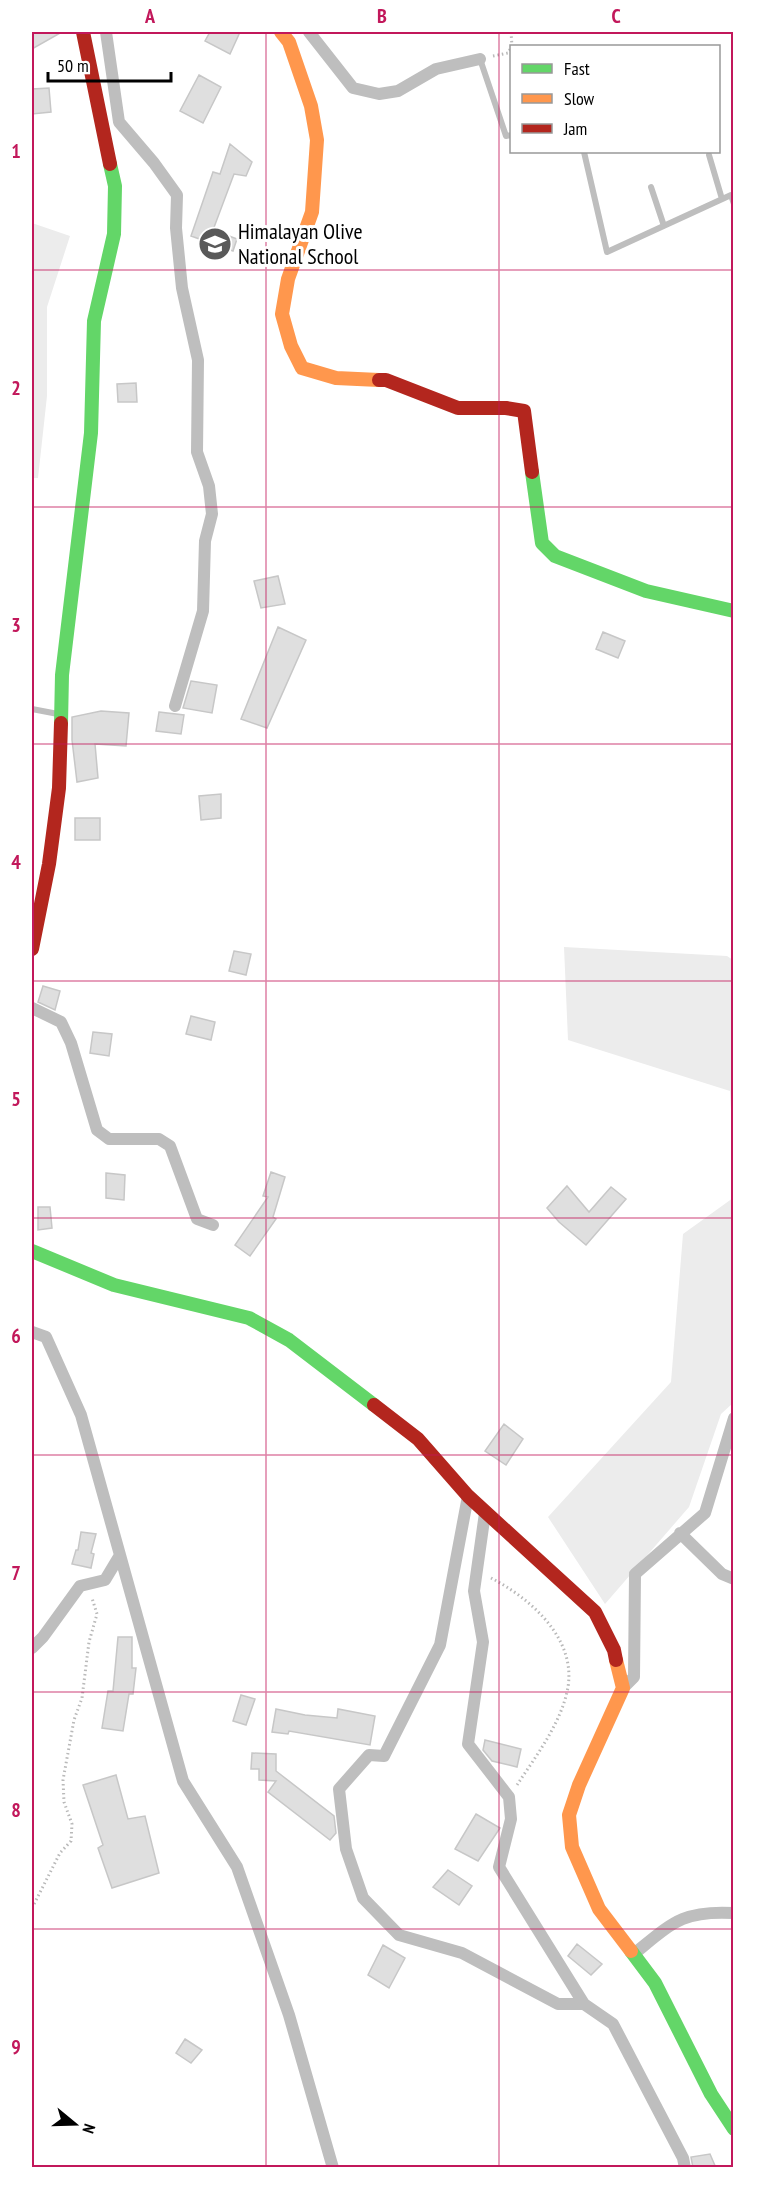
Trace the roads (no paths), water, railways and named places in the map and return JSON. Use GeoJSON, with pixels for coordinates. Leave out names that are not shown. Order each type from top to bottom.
{"type":"FeatureCollection","features":[{"type":"Feature","properties":{"kind":"main road"},"geometry":{"type":"LineString","coordinates":[[32,949],[48,874],[59,788],[60,714],[66,632],[91,433],[94,321],[114,234],[115,186],[83,32]]}},
{"type":"Feature","properties":{"kind":"main road"},"geometry":{"type":"LineString","coordinates":[[281,32],[289,42],[311,106],[318,140],[312,212],[288,279],[282,314],[291,346],[302,368],[336,378],[386,380],[458,408],[506,408],[524,411],[542,543],[555,556],[646,591],[734,611]]}},
{"type":"Feature","properties":{"kind":"main road"},"geometry":{"type":"LineString","coordinates":[[32,1251],[114,1285],[249,1318],[270,1327],[418,1439],[485,1513],[595,1612],[614,1650],[623,1688],[579,1785],[569,1815],[572,1847],[599,1909],[635,1953],[655,1983],[711,2094],[734,2129]]}},
{"type":"Feature","properties":{"kind":"street"},"geometry":{"type":"LineString","coordinates":[[106,32],[119,122],[154,163],[177,195],[176,228],[182,288],[198,360],[197,452],[209,486],[212,514],[205,541],[203,611],[175,706]]}},
{"type":"Feature","properties":{"kind":"street"},"geometry":{"type":"LineString","coordinates":[[309,32],[353,88],[379,94],[398,91],[436,69],[480,59]]}},
{"type":"Feature","properties":{"kind":"street"},"geometry":{"type":"LineString","coordinates":[[32,1008],[61,1022],[71,1043],[97,1130],[109,1139],[159,1139],[170,1146],[197,1219],[213,1225]]}},
{"type":"Feature","properties":{"kind":"street"},"geometry":{"type":"LineString","coordinates":[[32,1332],[46,1337],[81,1414],[183,1781],[237,1867],[289,2015],[333,2168]]}},
{"type":"Feature","properties":{"kind":"street"},"geometry":{"type":"LineString","coordinates":[[623,1688],[634,1677],[635,1574],[705,1513],[734,1418]]}},
{"type":"Feature","properties":{"kind":"street"},"geometry":{"type":"LineString","coordinates":[[468,1496],[440,1645],[384,1755],[369,1755],[339,1789],[346,1850],[363,1898],[399,1935],[462,1953],[558,2004],[584,2004]]}},
{"type":"Feature","properties":{"kind":"street"},"geometry":{"type":"LineString","coordinates":[[485,1513],[474,1591],[483,1642],[468,1744],[509,1797],[511,1819],[499,1867],[584,2004],[613,2024],[683,2158],[685,2168]]}},
{"type":"Feature","properties":{"kind":"street"},"geometry":{"type":"LineString","coordinates":[[680,1533],[722,1574],[734,1579]]}},
{"type":"Feature","properties":{"kind":"street"},"geometry":{"type":"LineString","coordinates":[[32,1648],[43,1637],[80,1586],[105,1580],[120,1555]]}},
{"type":"Feature","properties":{"kind":"street"},"geometry":{"type":"LineString","coordinates":[[635,1953],[674,1922],[708,1912],[734,1913]]}},
{"type":"Feature","properties":{"kind":"lane"},"geometry":{"type":"LineString","coordinates":[[480,59],[506,136],[510,135]]}},
{"type":"Feature","properties":{"kind":"lane"},"geometry":{"type":"LineString","coordinates":[[584,153],[607,252],[731,195],[734,204]]}},
{"type":"Feature","properties":{"kind":"lane"},"geometry":{"type":"LineString","coordinates":[[709,155],[722,199]]}},
{"type":"Feature","properties":{"kind":"lane"},"geometry":{"type":"LineString","coordinates":[[651,188],[664,226]]}},
{"type":"Feature","properties":{"kind":"lane"},"geometry":{"type":"LineString","coordinates":[[32,709],[60,714]]}},
{"type":"Feature","properties":{"kind":"place","name":"Himalayan Olive National School"},"geometry":{"type":"Point","coordinates":[215,244]}}]}
